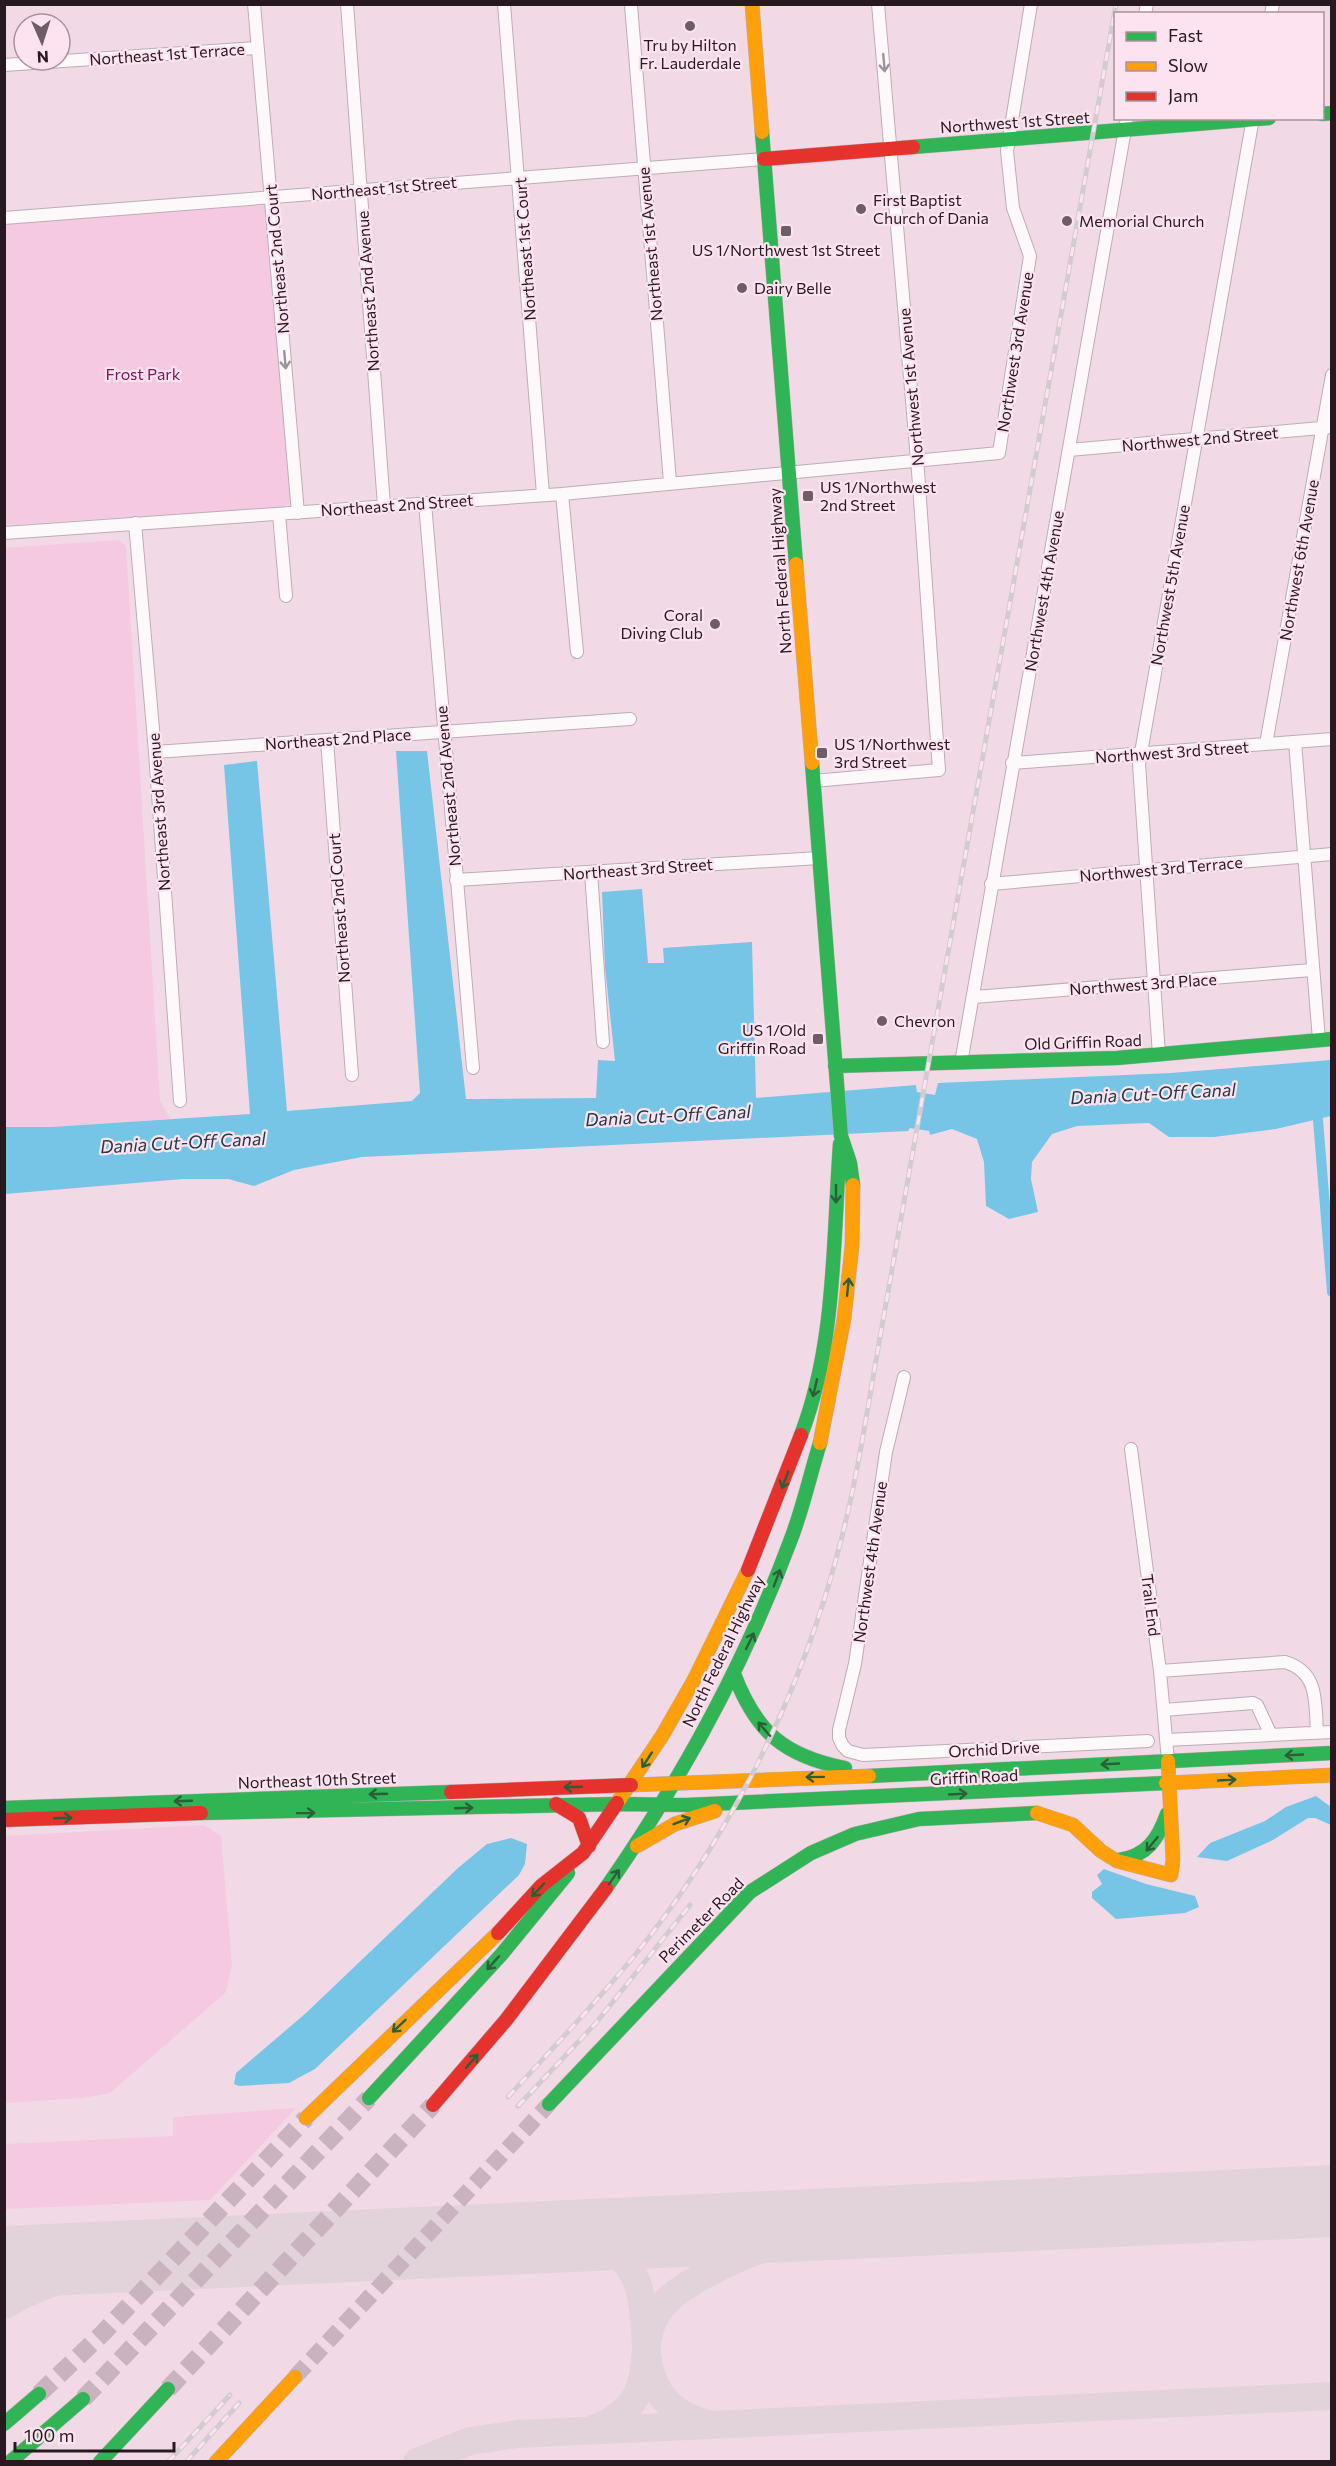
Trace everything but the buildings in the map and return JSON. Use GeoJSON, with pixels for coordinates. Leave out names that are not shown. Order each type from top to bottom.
{"type":"FeatureCollection","features":[{"type":"Feature","properties":{"kind":"main road","name":"North Federal Highway"},"geometry":{"type":"LineString","coordinates":[[369,2098],[501,1955],[586,1850],[664,1732],[725,1622],[768,1524],[805,1425],[815,1387],[828,1316],[834,1242],[836,1174],[841,1136],[752,4]]}},
{"type":"Feature","properties":{"kind":"main road","name":"Northwest 1st Street"},"geometry":{"type":"LineString","coordinates":[[764,159],[1126,125],[1232,120]]}},
{"type":"Feature","properties":{"kind":"main road","name":"Old Griffin Road"},"geometry":{"type":"LineString","coordinates":[[836,1066],[1159,1055],[1325,1040]]}},
{"type":"Feature","properties":{"kind":"main road","name":"North Federal Highway"},"geometry":{"type":"LineString","coordinates":[[433,2105],[532,1989],[633,1849],[673,1784],[734,1674],[766,1608],[798,1523],[823,1435],[841,1345],[849,1271],[852,1172],[841,1136]]}},
{"type":"Feature","properties":{"kind":"main road"},"geometry":{"type":"LineString","coordinates":[[734,1674],[751,1714],[770,1736],[784,1747],[819,1764],[894,1775]]}},
{"type":"Feature","properties":{"kind":"main road","name":"Griffin Road"},"geometry":{"type":"LineString","coordinates":[[631,1785],[894,1775],[1332,1753]]}},
{"type":"Feature","properties":{"kind":"main road","name":"Perimeter Road"},"geometry":{"type":"LineString","coordinates":[[549,2104],[732,1908],[771,1877],[834,1842],[878,1826],[919,1818],[1029,1812],[1065,1821],[1117,1861],[1171,1875],[1173,1860],[1167,1761]]}},
{"type":"Feature","properties":{"kind":"main road","name":"Griffin Road"},"geometry":{"type":"LineString","coordinates":[[618,1804],[736,1804],[1332,1775]]}},
{"type":"Feature","properties":{"kind":"main road","name":"Northeast 10th Street"},"geometry":{"type":"LineString","coordinates":[[4,1820],[139,1809],[631,1785]]}},
{"type":"Feature","properties":{"kind":"main road","name":"Northeast 10th Street"},"geometry":{"type":"LineString","coordinates":[[4,1808],[363,1812],[556,1804],[618,1804]]}},
{"type":"Feature","properties":{"kind":"main road"},"geometry":{"type":"LineString","coordinates":[[306,2118],[511,1919],[541,1886],[586,1850],[579,1818],[556,1804]]}},
{"type":"Feature","properties":{"kind":"main road"},"geometry":{"type":"LineString","coordinates":[[633,1849],[675,1824],[736,1804]]}},
{"type":"Feature","properties":{"kind":"main road","name":"Perimeter Road"},"geometry":{"type":"LineString","coordinates":[[1117,1861],[1136,1857],[1150,1849],[1160,1834],[1170,1808]]}},
{"type":"Feature","properties":{"kind":"main road"},"geometry":{"type":"LineString","coordinates":[[216,2462],[295,2377]]}},
{"type":"Feature","properties":{"kind":"main road"},"geometry":{"type":"LineString","coordinates":[[100,2462],[168,2389]]}},
{"type":"Feature","properties":{"kind":"main road"},"geometry":{"type":"LineString","coordinates":[[4,2424],[39,2394]]}},
{"type":"Feature","properties":{"kind":"main road"},"geometry":{"type":"LineString","coordinates":[[10,2462],[83,2399]]}},
{"type":"Feature","properties":{"kind":"street","name":"Northeast 2nd Court"},"geometry":{"type":"LineString","coordinates":[[254,4],[298,513]]}},
{"type":"Feature","properties":{"kind":"street","name":"Northeast 2nd Avenue"},"geometry":{"type":"LineString","coordinates":[[346,4],[384,506]]}},
{"type":"Feature","properties":{"kind":"street","name":"Northeast 1st Court"},"geometry":{"type":"LineString","coordinates":[[504,4],[543,494]]}},
{"type":"Feature","properties":{"kind":"street","name":"Northwest 1st Avenue"},"geometry":{"type":"LineString","coordinates":[[813,781],[939,770],[917,460],[878,4]]}},
{"type":"Feature","properties":{"kind":"street","name":"Northwest 3rd Avenue"},"geometry":{"type":"LineString","coordinates":[[917,460],[999,453],[1030,256],[1013,208],[1008,137],[1031,4]]}},
{"type":"Feature","properties":{"kind":"street","name":"Northeast 1st Avenue"},"geometry":{"type":"LineString","coordinates":[[631,5],[670,483]]}},
{"type":"Feature","properties":{"kind":"street","name":"Northeast 1st Terrace"},"geometry":{"type":"LineString","coordinates":[[4,65],[257,48]]}},
{"type":"Feature","properties":{"kind":"street","name":"Northwest 5th Avenue"},"geometry":{"type":"LineString","coordinates":[[1159,1055],[1139,772],[1253,120]]}},
{"type":"Feature","properties":{"kind":"street","name":"Northwest 4th Avenue"},"geometry":{"type":"LineString","coordinates":[[961,1063],[1126,125]]}},
{"type":"Feature","properties":{"kind":"street","name":"Northeast 1st Street"},"geometry":{"type":"LineString","coordinates":[[4,218],[764,159]]}},
{"type":"Feature","properties":{"kind":"street","name":"Northwest 6th Avenue"},"geometry":{"type":"LineString","coordinates":[[1266,744],[1327,428],[1332,375]]}},
{"type":"Feature","properties":{"kind":"street","name":"Northwest 2nd Street"},"geometry":{"type":"LineString","coordinates":[[1069,450],[1327,428]]}},
{"type":"Feature","properties":{"kind":"street"},"geometry":{"type":"LineString","coordinates":[[789,471],[917,460]]}},
{"type":"Feature","properties":{"kind":"street","name":"Northeast 2nd Street"},"geometry":{"type":"LineString","coordinates":[[4,533],[562,494],[789,471]]}},
{"type":"Feature","properties":{"kind":"street"},"geometry":{"type":"LineString","coordinates":[[562,494],[577,651]]}},
{"type":"Feature","properties":{"kind":"street","name":"Northeast 2nd Avenue"},"geometry":{"type":"LineString","coordinates":[[425,503],[442,732],[473,1068]]}},
{"type":"Feature","properties":{"kind":"street"},"geometry":{"type":"LineString","coordinates":[[279,514],[286,596]]}},
{"type":"Feature","properties":{"kind":"street","name":"Northeast 3rd Avenue"},"geometry":{"type":"LineString","coordinates":[[135,523],[155,752],[180,1101]]}},
{"type":"Feature","properties":{"kind":"street","name":"Northeast 2nd Place"},"geometry":{"type":"LineString","coordinates":[[155,752],[630,719]]}},
{"type":"Feature","properties":{"kind":"street","name":"Northwest 3rd Street"},"geometry":{"type":"LineString","coordinates":[[1012,763],[1332,739]]}},
{"type":"Feature","properties":{"kind":"street","name":"Northeast 2nd Court"},"geometry":{"type":"LineString","coordinates":[[327,740],[352,1076]]}},
{"type":"Feature","properties":{"kind":"street"},"geometry":{"type":"LineString","coordinates":[[1295,742],[1312,970],[1325,1040]]}},
{"type":"Feature","properties":{"kind":"street","name":"Northwest 3rd Terrace"},"geometry":{"type":"LineString","coordinates":[[991,884],[1332,854]]}},
{"type":"Feature","properties":{"kind":"street","name":"Northeast 3rd Street"},"geometry":{"type":"LineString","coordinates":[[456,880],[819,858]]}},
{"type":"Feature","properties":{"kind":"street"},"geometry":{"type":"LineString","coordinates":[[591,872],[603,1042]]}},
{"type":"Feature","properties":{"kind":"street","name":"Northwest 3rd Place"},"geometry":{"type":"LineString","coordinates":[[974,997],[1312,970]]}},
{"type":"Feature","properties":{"kind":"street","name":"Northwest 4th Avenue"},"geometry":{"type":"LineString","coordinates":[[843,1746],[839,1738],[839,1730],[855,1664],[886,1452],[904,1377]]}},
{"type":"Feature","properties":{"kind":"street"},"geometry":{"type":"LineString","coordinates":[[805,1425],[823,1435]]}},
{"type":"Feature","properties":{"kind":"street","name":"Trail End"},"geometry":{"type":"LineString","coordinates":[[1131,1449],[1160,1671],[1167,1761]]}},
{"type":"Feature","properties":{"kind":"street"},"geometry":{"type":"LineString","coordinates":[[1160,1671],[1285,1662],[1297,1665],[1311,1679],[1314,1688],[1317,1732]]}},
{"type":"Feature","properties":{"kind":"street"},"geometry":{"type":"LineString","coordinates":[[1164,1710],[1253,1702],[1257,1705],[1271,1735]]}},
{"type":"Feature","properties":{"kind":"street"},"geometry":{"type":"LineString","coordinates":[[1166,1740],[1332,1732]]}},
{"type":"Feature","properties":{"kind":"street","name":"Orchid Drive"},"geometry":{"type":"LineString","coordinates":[[843,1746],[848,1751],[863,1755],[1148,1742]]}},
{"type":"Feature","properties":{"kind":"green space","name":"Frost Park"},"geometry":{"type":"Polygon","coordinates":[[[267,205],[292,496],[290,503],[283,507],[5,525],[5,224],[267,205]]]}},
{"type":"Feature","properties":{"kind":"green space"},"geometry":{"type":"Polygon","coordinates":[[[118,540],[126,546],[160,1100],[170,1119],[51,1127],[5,1127],[5,548],[118,540]]]}},
{"type":"Feature","properties":{"kind":"green space"},"geometry":{"type":"Polygon","coordinates":[[[204,1825],[221,1836],[232,1964],[226,1992],[110,2093],[83,2098],[5,2103],[5,1836],[204,1825]]]}},
{"type":"Feature","properties":{"kind":"green space"},"geometry":{"type":"Polygon","coordinates":[[[296,2108],[210,2200],[5,2209],[5,2144],[173,2136],[173,2117],[296,2108]]]}},
{"type":"Feature","properties":{"kind":"water","name":"Dania Cut-Off Canal"},"geometry":{"type":"Polygon","coordinates":[[[396,751],[427,751],[466,1099],[596,1098],[598,1060],[615,1061],[605,967],[602,892],[642,889],[648,963],[664,963],[663,948],[752,942],[756,1098],[916,1085],[917,1092],[935,1095],[938,1083],[1171,1073],[1331,1060],[1331,1116],[1276,1129],[1214,1137],[1169,1137],[1149,1123],[1077,1126],[1052,1134],[1032,1162],[1031,1179],[1038,1212],[1009,1219],[986,1206],[984,1162],[977,1139],[952,1129],[930,1135],[929,1131],[910,1128],[908,1131],[362,1157],[294,1170],[254,1186],[228,1179],[183,1179],[5,1194],[5,1127],[51,1127],[250,1114],[224,765],[257,761],[287,1111],[412,1101],[420,1093],[396,751]]]}},
{"type":"Feature","properties":{"kind":"water"},"geometry":{"type":"Polygon","coordinates":[[[1316,1796],[1331,1807],[1331,1825],[1315,1818],[1308,1818],[1273,1840],[1227,1861],[1197,1857],[1210,1843],[1265,1821],[1286,1807],[1316,1796]]]}},
{"type":"Feature","properties":{"kind":"water"},"geometry":{"type":"Polygon","coordinates":[[[511,1838],[527,1844],[525,1864],[519,1875],[315,2069],[289,2083],[239,2086],[234,2084],[236,2073],[306,2013],[458,1868],[487,1844],[511,1838]]]}},
{"type":"Feature","properties":{"kind":"water"},"geometry":{"type":"Polygon","coordinates":[[[1104,1869],[1146,1884],[1195,1896],[1199,1907],[1185,1913],[1116,1919],[1092,1898],[1092,1892],[1102,1884],[1097,1875],[1104,1869]]]}},
{"type":"Feature","properties":{"kind":"waterway"},"geometry":{"type":"LineString","coordinates":[[1318,1120],[1332,1292]]}},
{"type":"Feature","properties":{"kind":"taxiway"},"geometry":{"type":"LineString","coordinates":[[1279,2204],[1311,2210],[1332,2220]]}},
{"type":"Feature","properties":{"kind":"taxiway"},"geometry":{"type":"LineString","coordinates":[[593,2429],[617,2417],[632,2402],[640,2387],[648,2335],[654,2318],[666,2302],[680,2290],[729,2262],[751,2253],[795,2239],[887,2222]]}},
{"type":"Feature","properties":{"kind":"taxiway"},"geometry":{"type":"LineString","coordinates":[[546,2237],[592,2242],[621,2258],[636,2280],[643,2306],[648,2362],[657,2388],[675,2409],[708,2424]]}},
{"type":"Feature","properties":{"kind":"taxiway"},"geometry":{"type":"LineString","coordinates":[[4,2305],[63,2279],[104,2267],[167,2255]]}},
{"type":"Feature","properties":{"kind":"taxiway"},"geometry":{"type":"LineString","coordinates":[[417,2462],[470,2441],[517,2434],[1332,2396]]}},
{"type":"Feature","properties":{"kind":"runway"},"geometry":{"type":"LineString","coordinates":[[4,2262],[1332,2201]]}},
{"type":"Feature","properties":{"kind":"tunnel"},"geometry":{"type":"LineString","coordinates":[[83,2399],[369,2098]]}},
{"type":"Feature","properties":{"kind":"tunnel"},"geometry":{"type":"LineString","coordinates":[[295,2377],[549,2104]]}},
{"type":"Feature","properties":{"kind":"tunnel"},"geometry":{"type":"LineString","coordinates":[[168,2389],[433,2105]]}},
{"type":"Feature","properties":{"kind":"tunnel"},"geometry":{"type":"LineString","coordinates":[[39,2394],[103,2333],[306,2118]]}},
{"type":"Feature","properties":{"kind":"railway"},"geometry":{"type":"LineString","coordinates":[[1115,12],[1116,4]]}},
{"type":"Feature","properties":{"kind":"railway"},"geometry":{"type":"LineString","coordinates":[[508,2097],[635,1955],[702,1862],[731,1813],[783,1710],[823,1603],[839,1548],[861,1446],[1114,15]]}},
{"type":"Feature","properties":{"kind":"railway"},"geometry":{"type":"LineString","coordinates":[[518,2106],[596,2023],[690,1905]]}},
{"type":"Feature","properties":{"kind":"railway"},"geometry":{"type":"LineString","coordinates":[[168,2462],[230,2395]]}},
{"type":"Feature","properties":{"kind":"railway"},"geometry":{"type":"LineString","coordinates":[[186,2462],[239,2403]]}},
{"type":"Feature","properties":{"kind":"traffic: fast"},"geometry":{"type":"LineString","coordinates":[[1324,114],[1332,113]]}},
{"type":"Feature","properties":{"kind":"traffic: fast"},"geometry":{"type":"LineString","coordinates":[[913,147],[1244,120]]}},
{"type":"Feature","properties":{"kind":"traffic: fast"},"geometry":{"type":"LineString","coordinates":[[762,132],[796,564]]}},
{"type":"Feature","properties":{"kind":"traffic: fast"},"geometry":{"type":"LineString","coordinates":[[812,763],[841,1136],[850,1163],[853,1185]]}},
{"type":"Feature","properties":{"kind":"traffic: fast"},"geometry":{"type":"LineString","coordinates":[[835,1066],[1117,1058],[1332,1039]]}},
{"type":"Feature","properties":{"kind":"traffic: fast"},"geometry":{"type":"LineString","coordinates":[[801,1435],[821,1365],[827,1328],[840,1144]]}},
{"type":"Feature","properties":{"kind":"traffic: fast"},"geometry":{"type":"LineString","coordinates":[[606,1888],[686,1762],[732,1675],[791,1539],[820,1443]]}},
{"type":"Feature","properties":{"kind":"traffic: fast"},"geometry":{"type":"LineString","coordinates":[[734,1674],[752,1711],[775,1738],[805,1756],[845,1768]]}},
{"type":"Feature","properties":{"kind":"traffic: fast"},"geometry":{"type":"LineString","coordinates":[[869,1776],[1332,1753]]}},
{"type":"Feature","properties":{"kind":"traffic: fast"},"geometry":{"type":"LineString","coordinates":[[618,1804],[687,1805],[1166,1783]]}},
{"type":"Feature","properties":{"kind":"traffic: fast"},"geometry":{"type":"LineString","coordinates":[[4,1808],[451,1792]]}},
{"type":"Feature","properties":{"kind":"traffic: fast"},"geometry":{"type":"LineString","coordinates":[[201,1813],[618,1804]]}},
{"type":"Feature","properties":{"kind":"traffic: fast"},"geometry":{"type":"LineString","coordinates":[[549,2104],[750,1892],[811,1853],[855,1834],[919,1819],[1037,1813]]}},
{"type":"Feature","properties":{"kind":"traffic: fast"},"geometry":{"type":"LineString","coordinates":[[1119,1860],[1137,1855],[1150,1845],[1160,1831],[1167,1814]]}},
{"type":"Feature","properties":{"kind":"traffic: fast"},"geometry":{"type":"LineString","coordinates":[[369,2098],[501,1955],[568,1873]]}},
{"type":"Feature","properties":{"kind":"traffic: fast"},"geometry":{"type":"LineString","coordinates":[[100,2462],[168,2389]]}},
{"type":"Feature","properties":{"kind":"traffic: fast"},"geometry":{"type":"LineString","coordinates":[[4,2424],[39,2394]]}},
{"type":"Feature","properties":{"kind":"traffic: fast"},"geometry":{"type":"LineString","coordinates":[[10,2462],[83,2399]]}},
{"type":"Feature","properties":{"kind":"traffic: slow"},"geometry":{"type":"LineString","coordinates":[[752,4],[762,132]]}},
{"type":"Feature","properties":{"kind":"traffic: slow"},"geometry":{"type":"LineString","coordinates":[[796,564],[812,763]]}},
{"type":"Feature","properties":{"kind":"traffic: slow"},"geometry":{"type":"LineString","coordinates":[[820,1443],[844,1319],[852,1246],[853,1185]]}},
{"type":"Feature","properties":{"kind":"traffic: slow"},"geometry":{"type":"LineString","coordinates":[[617,1803],[662,1736],[694,1680],[748,1570]]}},
{"type":"Feature","properties":{"kind":"traffic: slow"},"geometry":{"type":"LineString","coordinates":[[1037,1813],[1073,1825],[1101,1851],[1117,1861],[1171,1875],[1173,1860],[1168,1761]]}},
{"type":"Feature","properties":{"kind":"traffic: slow"},"geometry":{"type":"LineString","coordinates":[[1166,1783],[1332,1775]]}},
{"type":"Feature","properties":{"kind":"traffic: slow"},"geometry":{"type":"LineString","coordinates":[[631,1785],[869,1776]]}},
{"type":"Feature","properties":{"kind":"traffic: slow"},"geometry":{"type":"LineString","coordinates":[[637,1846],[675,1824],[715,1811]]}},
{"type":"Feature","properties":{"kind":"traffic: slow"},"geometry":{"type":"LineString","coordinates":[[306,2118],[498,1933]]}},
{"type":"Feature","properties":{"kind":"traffic: slow"},"geometry":{"type":"LineString","coordinates":[[216,2462],[295,2377]]}},
{"type":"Feature","properties":{"kind":"traffic: jam"},"geometry":{"type":"LineString","coordinates":[[764,159],[913,147]]}},
{"type":"Feature","properties":{"kind":"traffic: jam"},"geometry":{"type":"LineString","coordinates":[[748,1570],[801,1435]]}},
{"type":"Feature","properties":{"kind":"traffic: jam"},"geometry":{"type":"LineString","coordinates":[[451,1792],[631,1785]]}},
{"type":"Feature","properties":{"kind":"traffic: jam"},"geometry":{"type":"LineString","coordinates":[[498,1933],[541,1886],[583,1853],[617,1803]]}},
{"type":"Feature","properties":{"kind":"traffic: jam"},"geometry":{"type":"LineString","coordinates":[[556,1804],[579,1818],[589,1846]]}},
{"type":"Feature","properties":{"kind":"traffic: jam"},"geometry":{"type":"LineString","coordinates":[[4,1820],[201,1813]]}},
{"type":"Feature","properties":{"kind":"traffic: jam"},"geometry":{"type":"LineString","coordinates":[[433,2105],[506,2020],[606,1888]]}},
{"type":"Feature","properties":{"kind":"place","name":"Tru by Hilton Fr. Lauderdale"},"geometry":{"type":"Point","coordinates":[690,26]}},
{"type":"Feature","properties":{"kind":"place","name":"First Baptist Church of Dania"},"geometry":{"type":"Point","coordinates":[861,209]}},
{"type":"Feature","properties":{"kind":"place","name":"Memorial Church"},"geometry":{"type":"Point","coordinates":[1067,221]}},
{"type":"Feature","properties":{"kind":"place","name":"US 1/Northwest 1st Street"},"geometry":{"type":"Point","coordinates":[786,231]}},
{"type":"Feature","properties":{"kind":"place","name":"Dairy Belle"},"geometry":{"type":"Point","coordinates":[742,288]}},
{"type":"Feature","properties":{"kind":"place","name":"US 1/Northwest 2nd Street"},"geometry":{"type":"Point","coordinates":[808,496]}},
{"type":"Feature","properties":{"kind":"place","name":"Coral Diving Club"},"geometry":{"type":"Point","coordinates":[715,624]}},
{"type":"Feature","properties":{"kind":"place","name":"US 1/Northwest 3rd Street"},"geometry":{"type":"Point","coordinates":[822,753]}},
{"type":"Feature","properties":{"kind":"place","name":"Chevron"},"geometry":{"type":"Point","coordinates":[882,1021]}},
{"type":"Feature","properties":{"kind":"place","name":"US 1/Old Griffin Road"},"geometry":{"type":"Point","coordinates":[818,1039]}}]}
